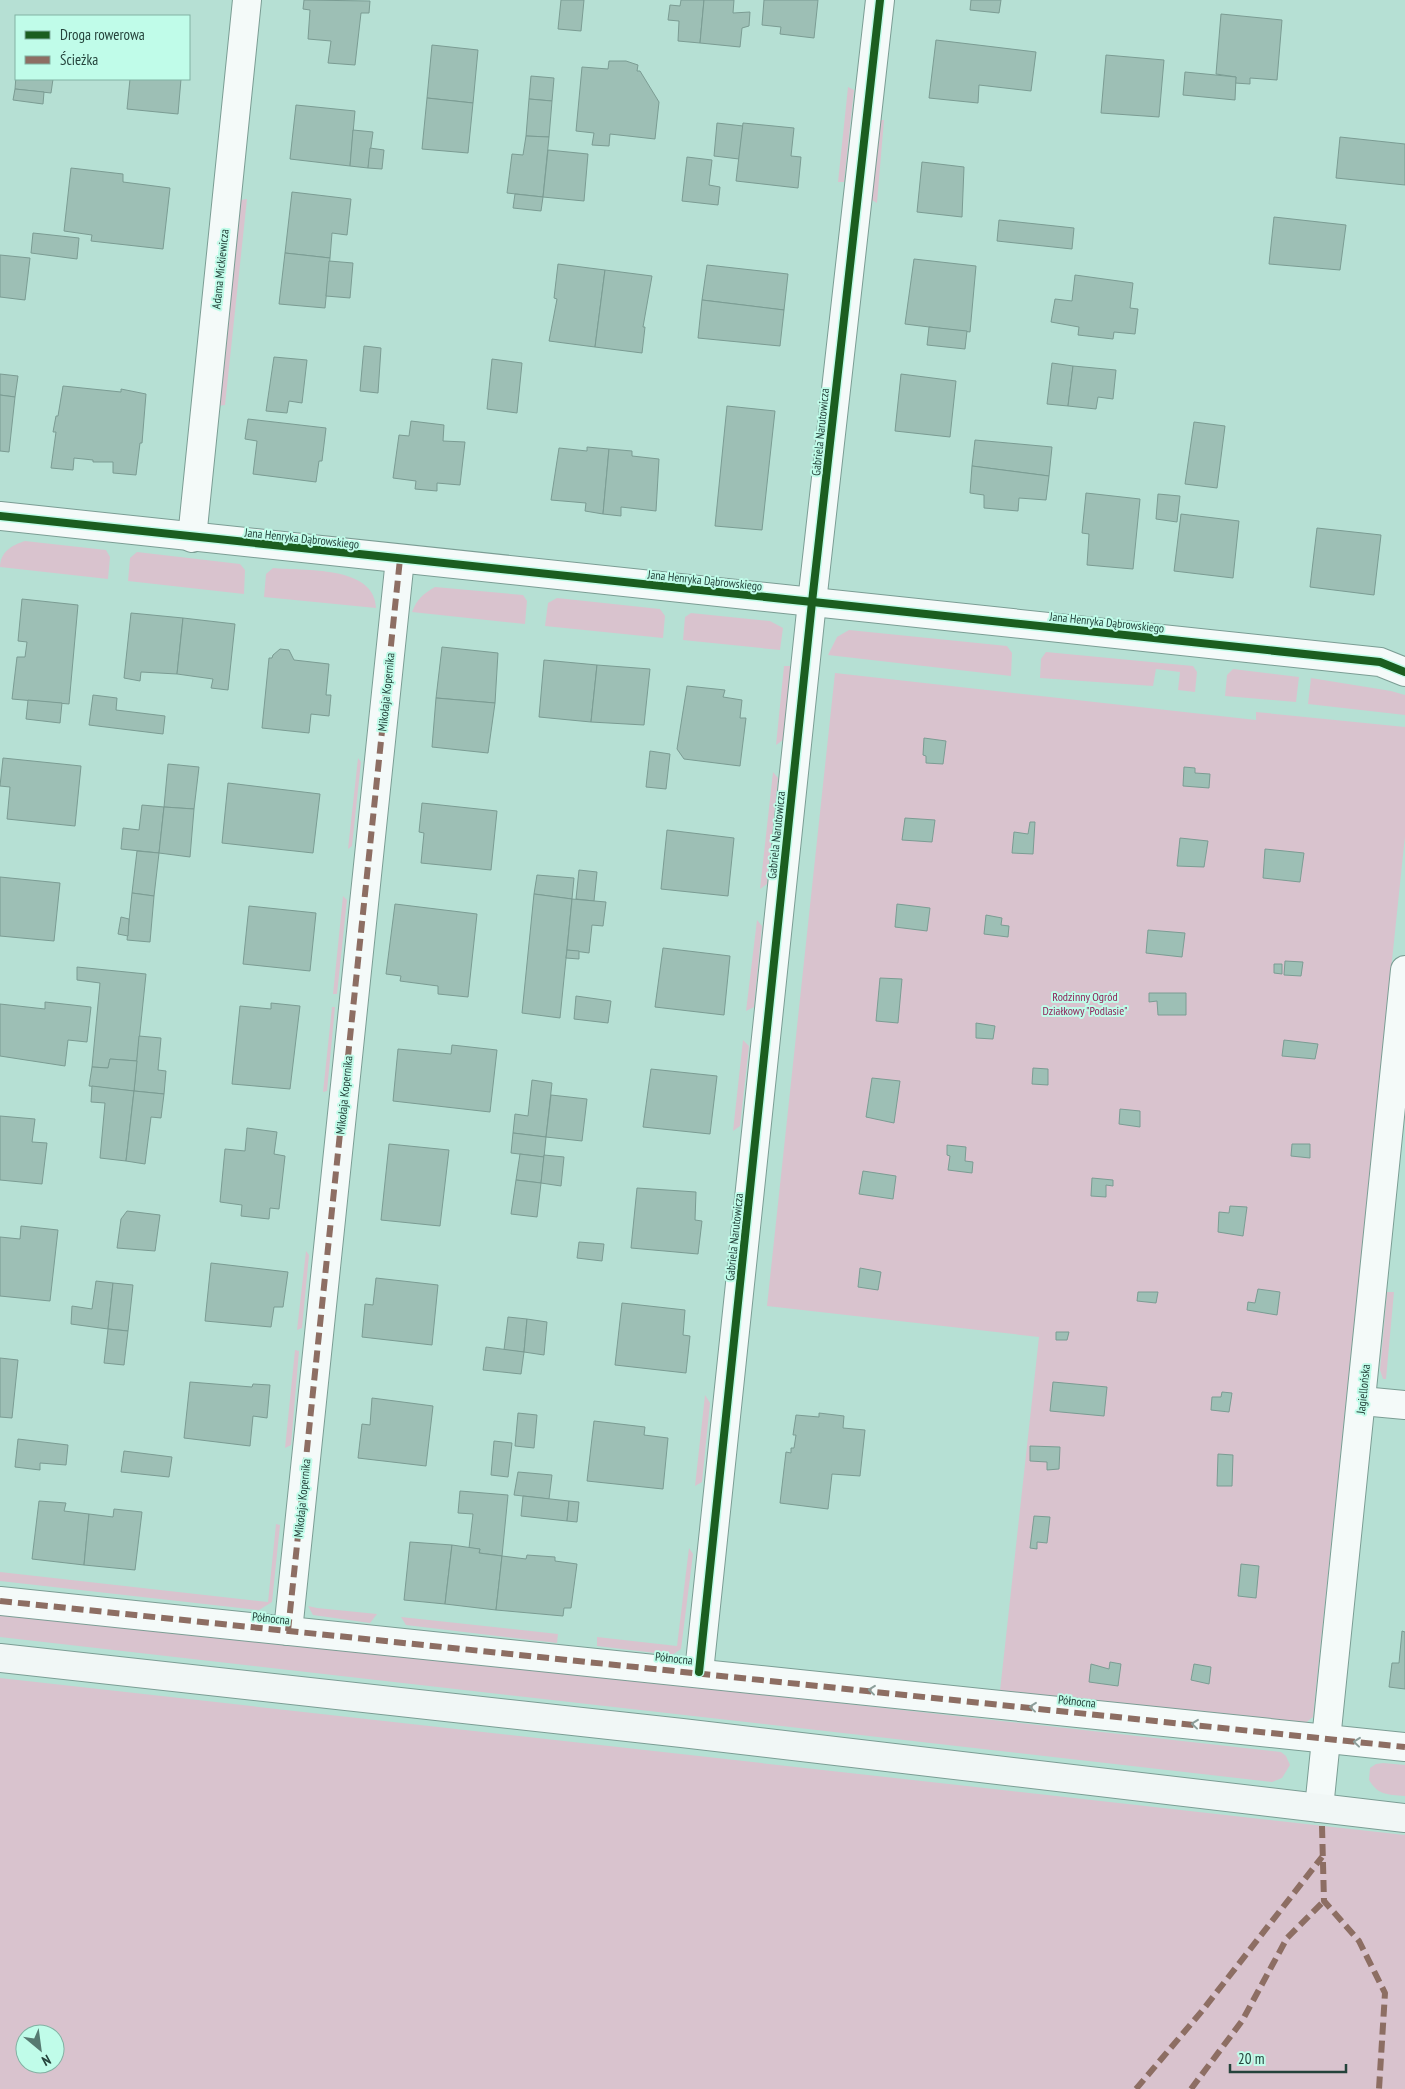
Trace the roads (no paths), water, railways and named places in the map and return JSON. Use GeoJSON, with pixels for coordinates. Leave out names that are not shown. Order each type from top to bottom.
{"type":"FeatureCollection","features":[{"type":"Feature","properties":{"kind":"main road"},"geometry":{"type":"LineString","coordinates":[[0,1658],[682,1733],[1405,1818]]}},
{"type":"Feature","properties":{"kind":"street","name":"Adama Mickiewicza"},"geometry":{"type":"LineString","coordinates":[[192,538],[247,0]]}},
{"type":"Feature","properties":{"kind":"street","name":"Gabriela Narutowicza"},"geometry":{"type":"LineString","coordinates":[[699,1672],[812,602],[880,0]]}},
{"type":"Feature","properties":{"kind":"street","name":"Jana Henryka Dąbrowskiego"},"geometry":{"type":"LineString","coordinates":[[0,516],[192,538],[1380,662],[1405,672]]}},
{"type":"Feature","properties":{"kind":"street","name":"Mikołaja Kopernika"},"geometry":{"type":"LineString","coordinates":[[288,1631],[400,559]]}},
{"type":"Feature","properties":{"kind":"street","name":"Jagiellońska"},"geometry":{"type":"LineString","coordinates":[[1319,1808],[1405,970]]}},
{"type":"Feature","properties":{"kind":"street"},"geometry":{"type":"LineString","coordinates":[[1362,1401],[1405,1405]]}},
{"type":"Feature","properties":{"kind":"street","name":"Północna"},"geometry":{"type":"LineString","coordinates":[[0,1601],[699,1672],[1405,1747]]}},
{"type":"Feature","properties":{"kind":"park label","name":"Rodzinny Ogród Działkowy \"Podlasie\""},"geometry":{"type":"Point","coordinates":[1085,1003]}}]}
